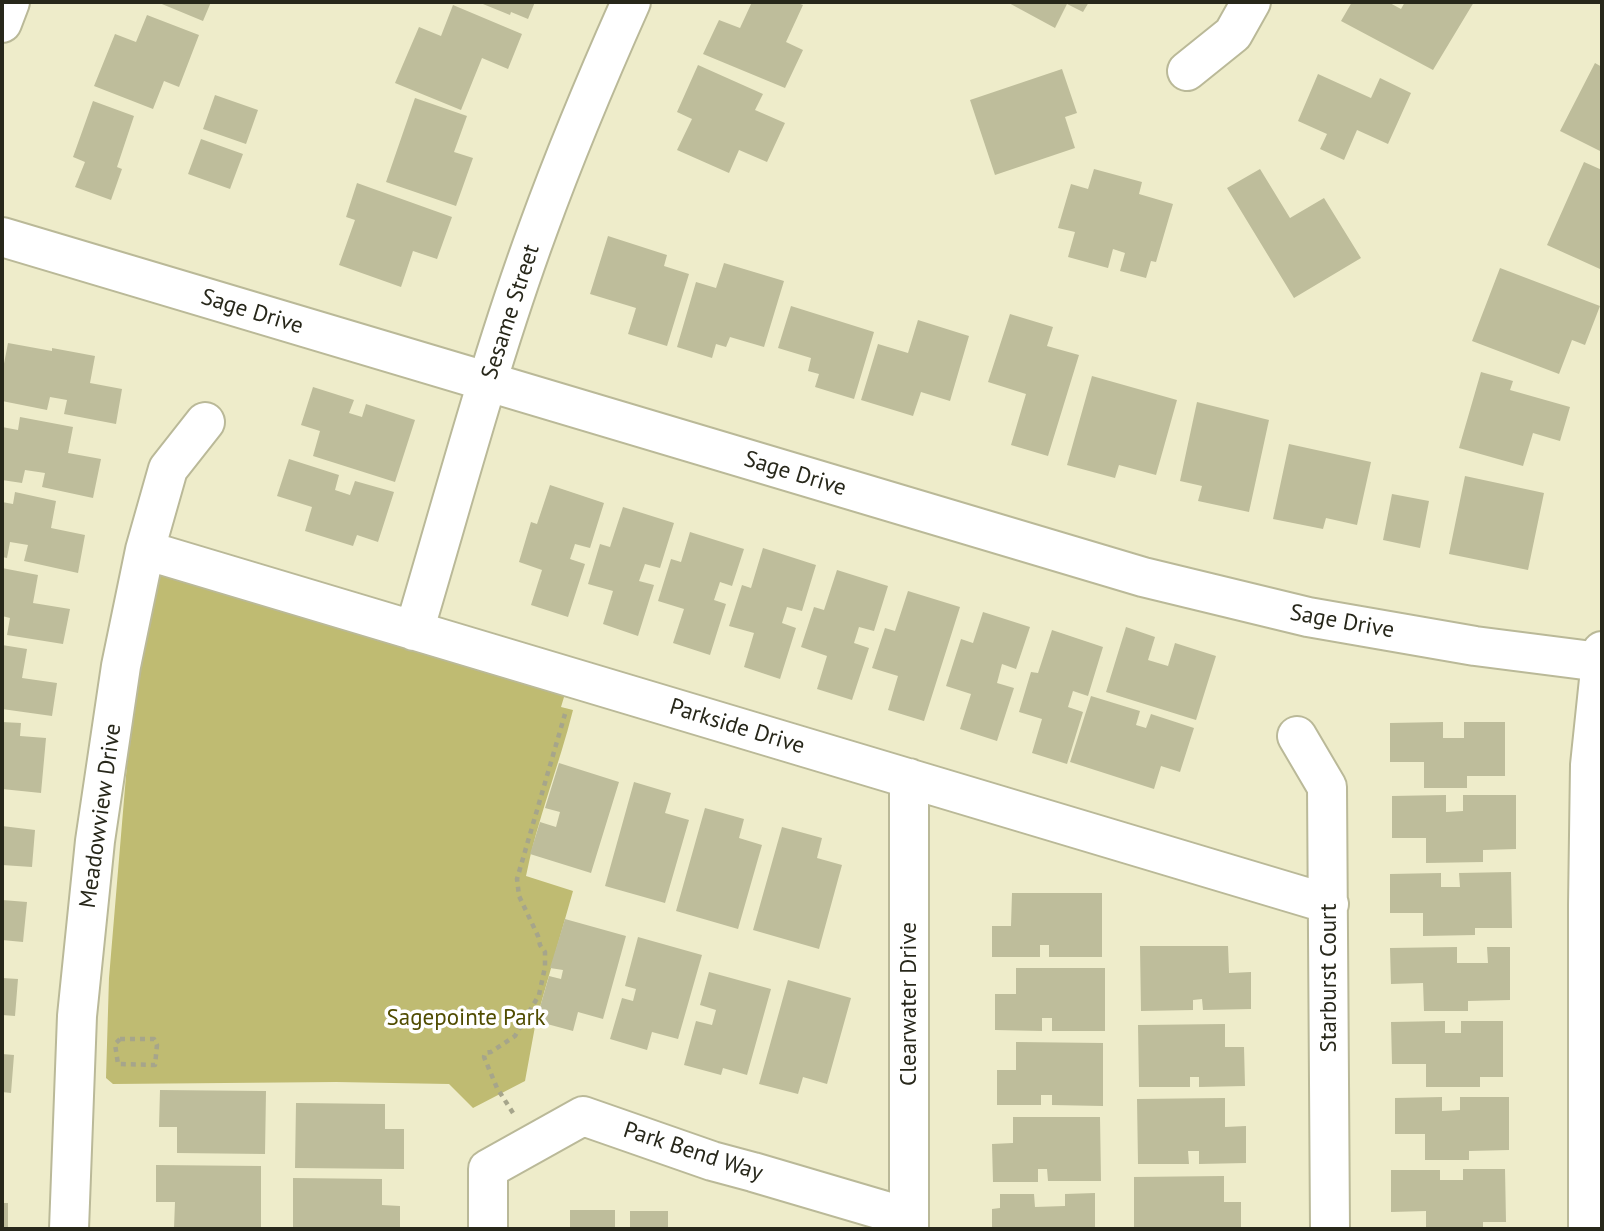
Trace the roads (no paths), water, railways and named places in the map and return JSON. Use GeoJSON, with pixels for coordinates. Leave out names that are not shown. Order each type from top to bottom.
{"type":"FeatureCollection","features":[{"type":"Feature","properties":{"kind":"street"},"geometry":{"type":"LineString","coordinates":[[2,23],[10,2]]}},
{"type":"Feature","properties":{"kind":"street","name":"Sesame Street"},"geometry":{"type":"LineString","coordinates":[[414,631],[488,382],[538,230],[596,79],[631,2]]}},
{"type":"Feature","properties":{"kind":"street"},"geometry":{"type":"LineString","coordinates":[[1187,71],[1233,34],[1251,2]]}},
{"type":"Feature","properties":{"kind":"street","name":"Sage Drive"},"geometry":{"type":"LineString","coordinates":[[2,237],[1143,577],[1308,617],[1475,646],[1601,657]]}},
{"type":"Feature","properties":{"kind":"street","name":"Meadowview Drive"},"geometry":{"type":"LineString","coordinates":[[69,1229],[77,1016],[95,841],[121,666],[145,550],[168,469],[205,422]]}},
{"type":"Feature","properties":{"kind":"street","name":"Parkside Drive"},"geometry":{"type":"LineString","coordinates":[[145,550],[1329,904]]}},
{"type":"Feature","properties":{"kind":"street"},"geometry":{"type":"LineString","coordinates":[[1588,1229],[1595,905],[1590,765],[1601,657]]}},
{"type":"Feature","properties":{"kind":"street","name":"Starburst Court"},"geometry":{"type":"LineString","coordinates":[[1297,736],[1327,787],[1330,1229]]}},
{"type":"Feature","properties":{"kind":"street","name":"Clearwater Drive"},"geometry":{"type":"LineString","coordinates":[[909,778],[909,1224]]}},
{"type":"Feature","properties":{"kind":"street","name":"Park Bend Way"},"geometry":{"type":"LineString","coordinates":[[488,1229],[488,1169],[583,1116],[712,1161],[753,1171],[909,1224]]}},
{"type":"Feature","properties":{"kind":"park label","name":"Sagepointe Park"},"geometry":{"type":"Point","coordinates":[466,1018]}}]}
